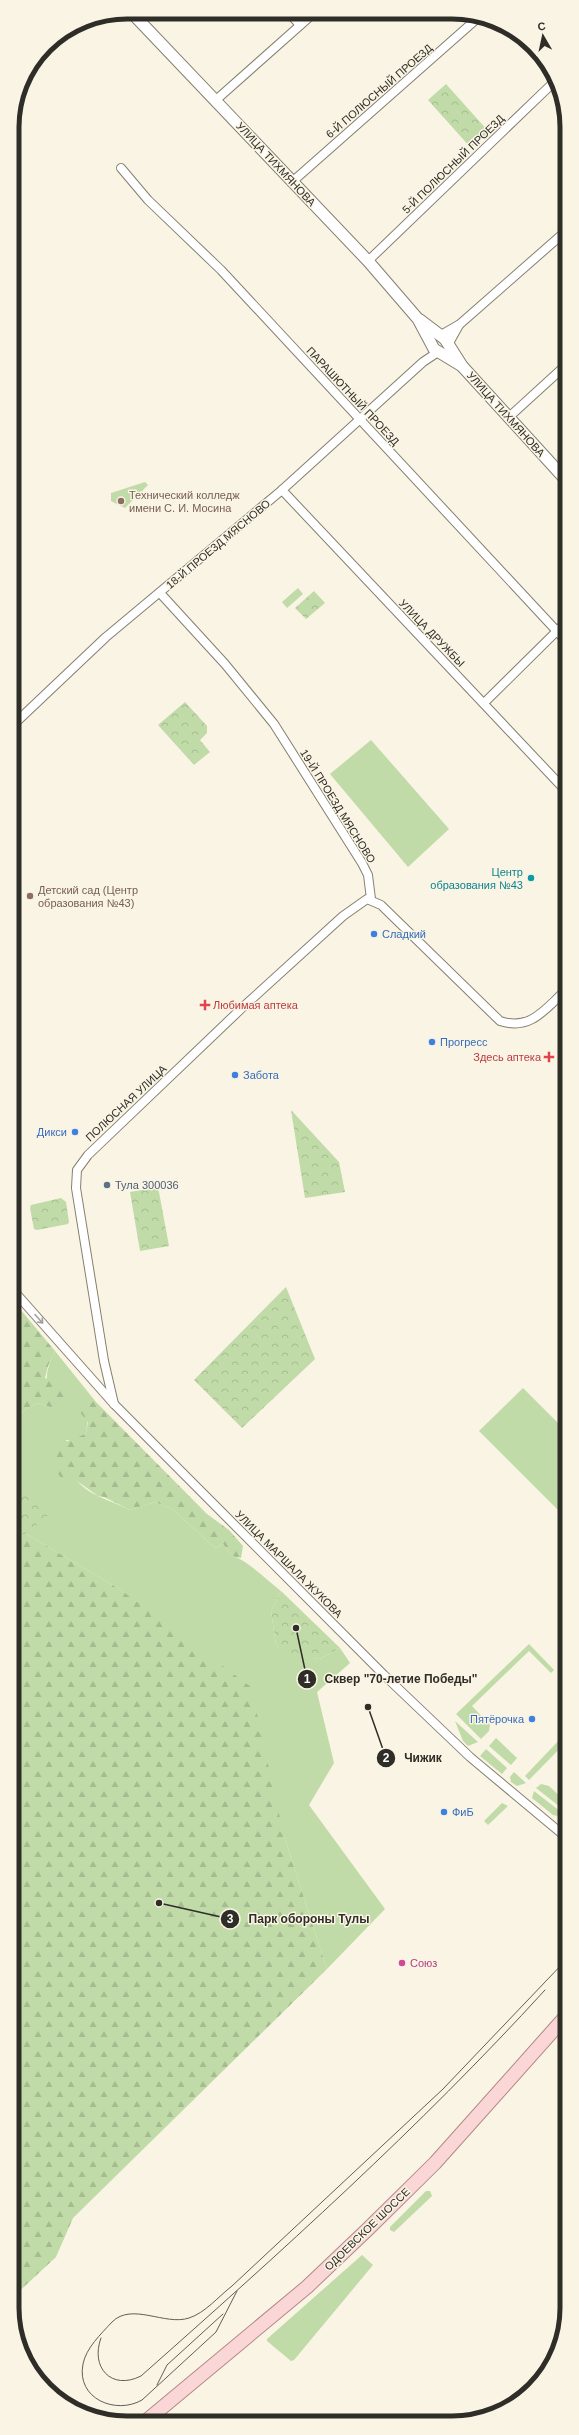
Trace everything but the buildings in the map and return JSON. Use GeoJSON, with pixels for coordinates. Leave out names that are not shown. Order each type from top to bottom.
{"type":"FeatureCollection","features":[{"type":"Feature","properties":{"kind":"main road","name":"ОДОЕВСКОЕ ШОССЕ"},"geometry":{"type":"LineString","coordinates":[[152,2416],[307,2287],[368,2229],[435,2163],[560,2023]]}},
{"type":"Feature","properties":{"kind":"street","name":"УЛИЦА ТИХМЯНОВА"},"geometry":{"type":"LineString","coordinates":[[138,19],[368,261],[418,319],[434,348],[462,366]]}},
{"type":"Feature","properties":{"kind":"street"},"geometry":{"type":"LineString","coordinates":[[294,19],[300,25]]}},
{"type":"Feature","properties":{"kind":"street"},"geometry":{"type":"LineString","coordinates":[[216,100],[307,19]]}},
{"type":"Feature","properties":{"kind":"street","name":"6-Й ПОЛЮСНЫЙ ПРОЕЗД"},"geometry":{"type":"LineString","coordinates":[[292,182],[474,21]]}},
{"type":"Feature","properties":{"kind":"street","name":"5-Й ПОЛЮСНЫЙ ПРОЕЗД"},"geometry":{"type":"LineString","coordinates":[[368,261],[551,85]]}},
{"type":"Feature","properties":{"kind":"street","name":"ПАРАШЮТНЫЙ ПРОЕЗД"},"geometry":{"type":"LineString","coordinates":[[121,168],[148,200],[221,270],[560,634]]}},
{"type":"Feature","properties":{"kind":"street"},"geometry":{"type":"LineString","coordinates":[[434,348],[560,235]]}},
{"type":"Feature","properties":{"kind":"street","name":"УЛИЦА ТИХМЯНОВА"},"geometry":{"type":"LineString","coordinates":[[418,319],[445,339],[462,366],[560,473]]}},
{"type":"Feature","properties":{"kind":"street","name":"18-Й ПРОЕЗД МЯСНОВО"},"geometry":{"type":"LineString","coordinates":[[19,719],[106,637],[282,490],[423,362],[434,348]]}},
{"type":"Feature","properties":{"kind":"street"},"geometry":{"type":"LineString","coordinates":[[509,417],[560,370]]}},
{"type":"Feature","properties":{"kind":"street","name":"УЛИЦА ДРУЖБЫ"},"geometry":{"type":"LineString","coordinates":[[282,490],[560,785]]}},
{"type":"Feature","properties":{"kind":"street","name":"19-Й ПРОЕЗД МЯСНОВО"},"geometry":{"type":"LineString","coordinates":[[160,593],[225,664],[274,724],[362,863],[368,875],[371,899]]}},
{"type":"Feature","properties":{"kind":"street"},"geometry":{"type":"LineString","coordinates":[[484,703],[560,627]]}},
{"type":"Feature","properties":{"kind":"street"},"geometry":{"type":"LineString","coordinates":[[371,899],[380,905],[500,1021],[515,1025],[530,1021],[560,995]]}},
{"type":"Feature","properties":{"kind":"street","name":"ПОЛЮСНАЯ УЛИЦА"},"geometry":{"type":"LineString","coordinates":[[114,1404],[103,1355],[76,1188],[77,1170],[88,1155],[243,1007],[343,916],[364,900],[371,899]]}},
{"type":"Feature","properties":{"kind":"street","name":"УЛИЦА МАРШАЛА ЖУКОВА"},"geometry":{"type":"LineString","coordinates":[[19,1297],[114,1404],[384,1675],[470,1757],[560,1832]]}},
{"type":"Feature","properties":{"kind":"green space"},"geometry":{"type":"Polygon","coordinates":[[[446,84],[489,132],[471,148],[428,100],[446,84]]]}},
{"type":"Feature","properties":{"kind":"green space"},"geometry":{"type":"Polygon","coordinates":[[[145,482],[148,485],[125,508],[111,501],[111,493],[145,482]]]}},
{"type":"Feature","properties":{"kind":"green space"},"geometry":{"type":"Polygon","coordinates":[[[298,588],[303,594],[287,608],[282,602],[298,588]]]}},
{"type":"Feature","properties":{"kind":"green space"},"geometry":{"type":"Polygon","coordinates":[[[314,591],[325,603],[306,619],[295,608],[314,591]]]}},
{"type":"Feature","properties":{"kind":"green space"},"geometry":{"type":"Polygon","coordinates":[[[185,702],[207,726],[207,733],[200,740],[210,752],[194,765],[158,725],[185,702]]]}},
{"type":"Feature","properties":{"kind":"green space"},"geometry":{"type":"Polygon","coordinates":[[[371,740],[449,829],[408,867],[330,774],[371,740]]]}},
{"type":"Feature","properties":{"kind":"green space"},"geometry":{"type":"Polygon","coordinates":[[[291,1110],[339,1162],[345,1192],[305,1198],[291,1110]]]}},
{"type":"Feature","properties":{"kind":"green space"},"geometry":{"type":"Polygon","coordinates":[[[158,1187],[169,1246],[140,1251],[130,1192],[158,1187]]]}},
{"type":"Feature","properties":{"kind":"green space"},"geometry":{"type":"Polygon","coordinates":[[[61,1198],[66,1202],[68,1224],[37,1230],[34,1229],[30,1208],[31,1205],[61,1198]]]}},
{"type":"Feature","properties":{"kind":"green space"},"geometry":{"type":"Polygon","coordinates":[[[286,1287],[315,1359],[242,1428],[194,1380],[286,1287]]]}},
{"type":"Feature","properties":{"kind":"green space"},"geometry":{"type":"Polygon","coordinates":[[[19,1308],[55,1351],[48,1366],[45,1378],[64,1385],[66,1400],[53,1408],[38,1403],[26,1409],[19,1415],[19,1308]]]}},
{"type":"Feature","properties":{"kind":"green space"},"geometry":{"type":"Polygon","coordinates":[[[55,1351],[96,1402],[90,1402],[86,1433],[76,1440],[66,1440],[72,1468],[78,1482],[89,1491],[130,1510],[155,1502],[172,1509],[215,1548],[223,1544],[232,1556],[244,1561],[281,1591],[271,1611],[276,1645],[287,1655],[320,1659],[340,1648],[350,1663],[317,1692],[334,1763],[309,1805],[385,1909],[327,1969],[284,1836],[121,1590],[19,1530],[19,1415],[26,1409],[38,1403],[53,1408],[47,1385],[47,1373],[55,1351]]]}},
{"type":"Feature","properties":{"kind":"green space"},"geometry":{"type":"Polygon","coordinates":[[[523,1388],[560,1425],[560,1512],[479,1431],[523,1388]]]}},
{"type":"Feature","properties":{"kind":"green space"},"geometry":{"type":"Polygon","coordinates":[[[90,1402],[96,1402],[207,1514],[229,1530],[243,1546],[241,1558],[232,1556],[223,1544],[215,1548],[172,1509],[155,1502],[130,1510],[104,1497],[98,1496],[77,1481],[62,1480],[55,1468],[57,1446],[86,1433],[88,1422],[79,1411],[90,1402]]]}},
{"type":"Feature","properties":{"kind":"green space"},"geometry":{"type":"Polygon","coordinates":[[[19,1482],[48,1515],[24,1535],[19,1529],[19,1482]]]}},
{"type":"Feature","properties":{"kind":"green space"},"geometry":{"type":"Polygon","coordinates":[[[19,1530],[121,1590],[251,1687],[284,1836],[327,1969],[73,2218],[56,2257],[19,2291],[19,1530]]]}},
{"type":"Feature","properties":{"kind":"green space"},"geometry":{"type":"Polygon","coordinates":[[[281,1591],[340,1648],[320,1659],[287,1656],[276,1645],[271,1611],[281,1591]]]}},
{"type":"Feature","properties":{"kind":"green space"},"geometry":{"type":"Polygon","coordinates":[[[529,1644],[554,1670],[551,1673],[529,1651],[472,1706],[490,1725],[489,1731],[481,1739],[456,1714],[529,1644]]]}},
{"type":"Feature","properties":{"kind":"green space"},"geometry":{"type":"Polygon","coordinates":[[[455,1721],[478,1742],[468,1746],[463,1741],[455,1721]]]}},
{"type":"Feature","properties":{"kind":"green space"},"geometry":{"type":"Polygon","coordinates":[[[496,1738],[517,1758],[511,1765],[489,1746],[496,1738]]]}},
{"type":"Feature","properties":{"kind":"green space"},"geometry":{"type":"Polygon","coordinates":[[[560,1739],[560,1748],[529,1780],[525,1776],[560,1739]]]}},
{"type":"Feature","properties":{"kind":"green space"},"geometry":{"type":"Polygon","coordinates":[[[486,1749],[507,1768],[502,1774],[480,1756],[486,1749]]]}},
{"type":"Feature","properties":{"kind":"green space"},"geometry":{"type":"Polygon","coordinates":[[[514,1772],[526,1783],[517,1786],[511,1782],[510,1777],[514,1772]]]}},
{"type":"Feature","properties":{"kind":"green space"},"geometry":{"type":"Polygon","coordinates":[[[541,1784],[549,1786],[560,1796],[560,1807],[536,1788],[541,1784]]]}},
{"type":"Feature","properties":{"kind":"green space"},"geometry":{"type":"Polygon","coordinates":[[[534,1791],[560,1811],[560,1813],[558,1816],[553,1815],[532,1798],[534,1791]]]}},
{"type":"Feature","properties":{"kind":"green space"},"geometry":{"type":"Polygon","coordinates":[[[502,1803],[508,1806],[488,1825],[484,1821],[502,1803]]]}},
{"type":"Feature","properties":{"kind":"green space"},"geometry":{"type":"Polygon","coordinates":[[[426,2191],[430,2191],[432,2196],[394,2232],[390,2230],[390,2227],[426,2191]]]}},
{"type":"Feature","properties":{"kind":"green space"},"geometry":{"type":"Polygon","coordinates":[[[362,2255],[373,2265],[294,2360],[291,2361],[267,2341],[267,2339],[362,2255]]]}},
{"type":"Feature","properties":{"kind":"tram line"},"geometry":{"type":"LineString","coordinates":[[237,2291],[216,2332],[142,2400],[121,2406],[100,2401],[92,2395],[82,2376],[83,2364],[87,2352],[112,2322],[120,2316],[129,2314],[180,2320],[195,2316],[201,2312],[232,2286],[443,2089],[560,1966]]}},
{"type":"Feature","properties":{"kind":"tram line"},"geometry":{"type":"LineString","coordinates":[[101,2338],[98,2349],[98,2358],[101,2367],[106,2374],[112,2378],[121,2380],[130,2380],[141,2376],[348,2189],[448,2091],[545,1990]]}},
{"type":"Feature","properties":{"kind":"tram line"},"geometry":{"type":"LineString","coordinates":[[157,2385],[167,2365],[223,2314]]}},
{"type":"Feature","properties":{"kind":"place","name":"Технический колледж имени С. И. Мосина"},"geometry":{"type":"Point","coordinates":[121,501]}},
{"type":"Feature","properties":{"kind":"place","name":"Центр образования №43"},"geometry":{"type":"Point","coordinates":[531,878]}},
{"type":"Feature","properties":{"kind":"place","name":"Детский сад (Центр образования №43)"},"geometry":{"type":"Point","coordinates":[30,896]}},
{"type":"Feature","properties":{"kind":"place","name":"Сладкий"},"geometry":{"type":"Point","coordinates":[374,934]}},
{"type":"Feature","properties":{"kind":"place","name":"Любимая аптека"},"geometry":{"type":"Point","coordinates":[205,1005]}},
{"type":"Feature","properties":{"kind":"place","name":"Прогресс"},"geometry":{"type":"Point","coordinates":[432,1042]}},
{"type":"Feature","properties":{"kind":"place","name":"Здесь аптека"},"geometry":{"type":"Point","coordinates":[549,1057]}},
{"type":"Feature","properties":{"kind":"place","name":"Забота"},"geometry":{"type":"Point","coordinates":[235,1075]}},
{"type":"Feature","properties":{"kind":"place","name":"Дикси"},"geometry":{"type":"Point","coordinates":[75,1132]}},
{"type":"Feature","properties":{"kind":"place","name":"Тула 300036"},"geometry":{"type":"Point","coordinates":[107,1185]}},
{"type":"Feature","properties":{"kind":"place","name":"Сквер \"70-летие Победы\""},"geometry":{"type":"Point","coordinates":[296,1628]}},
{"type":"Feature","properties":{"kind":"place","name":"Чижик"},"geometry":{"type":"Point","coordinates":[368,1707]}},
{"type":"Feature","properties":{"kind":"place","name":"Пятёрочка"},"geometry":{"type":"Point","coordinates":[532,1719]}},
{"type":"Feature","properties":{"kind":"place","name":"ФиБ"},"geometry":{"type":"Point","coordinates":[444,1812]}},
{"type":"Feature","properties":{"kind":"place","name":"Парк обороны Тулы"},"geometry":{"type":"Point","coordinates":[159,1903]}},
{"type":"Feature","properties":{"kind":"place","name":"Союз"},"geometry":{"type":"Point","coordinates":[402,1963]}}]}
